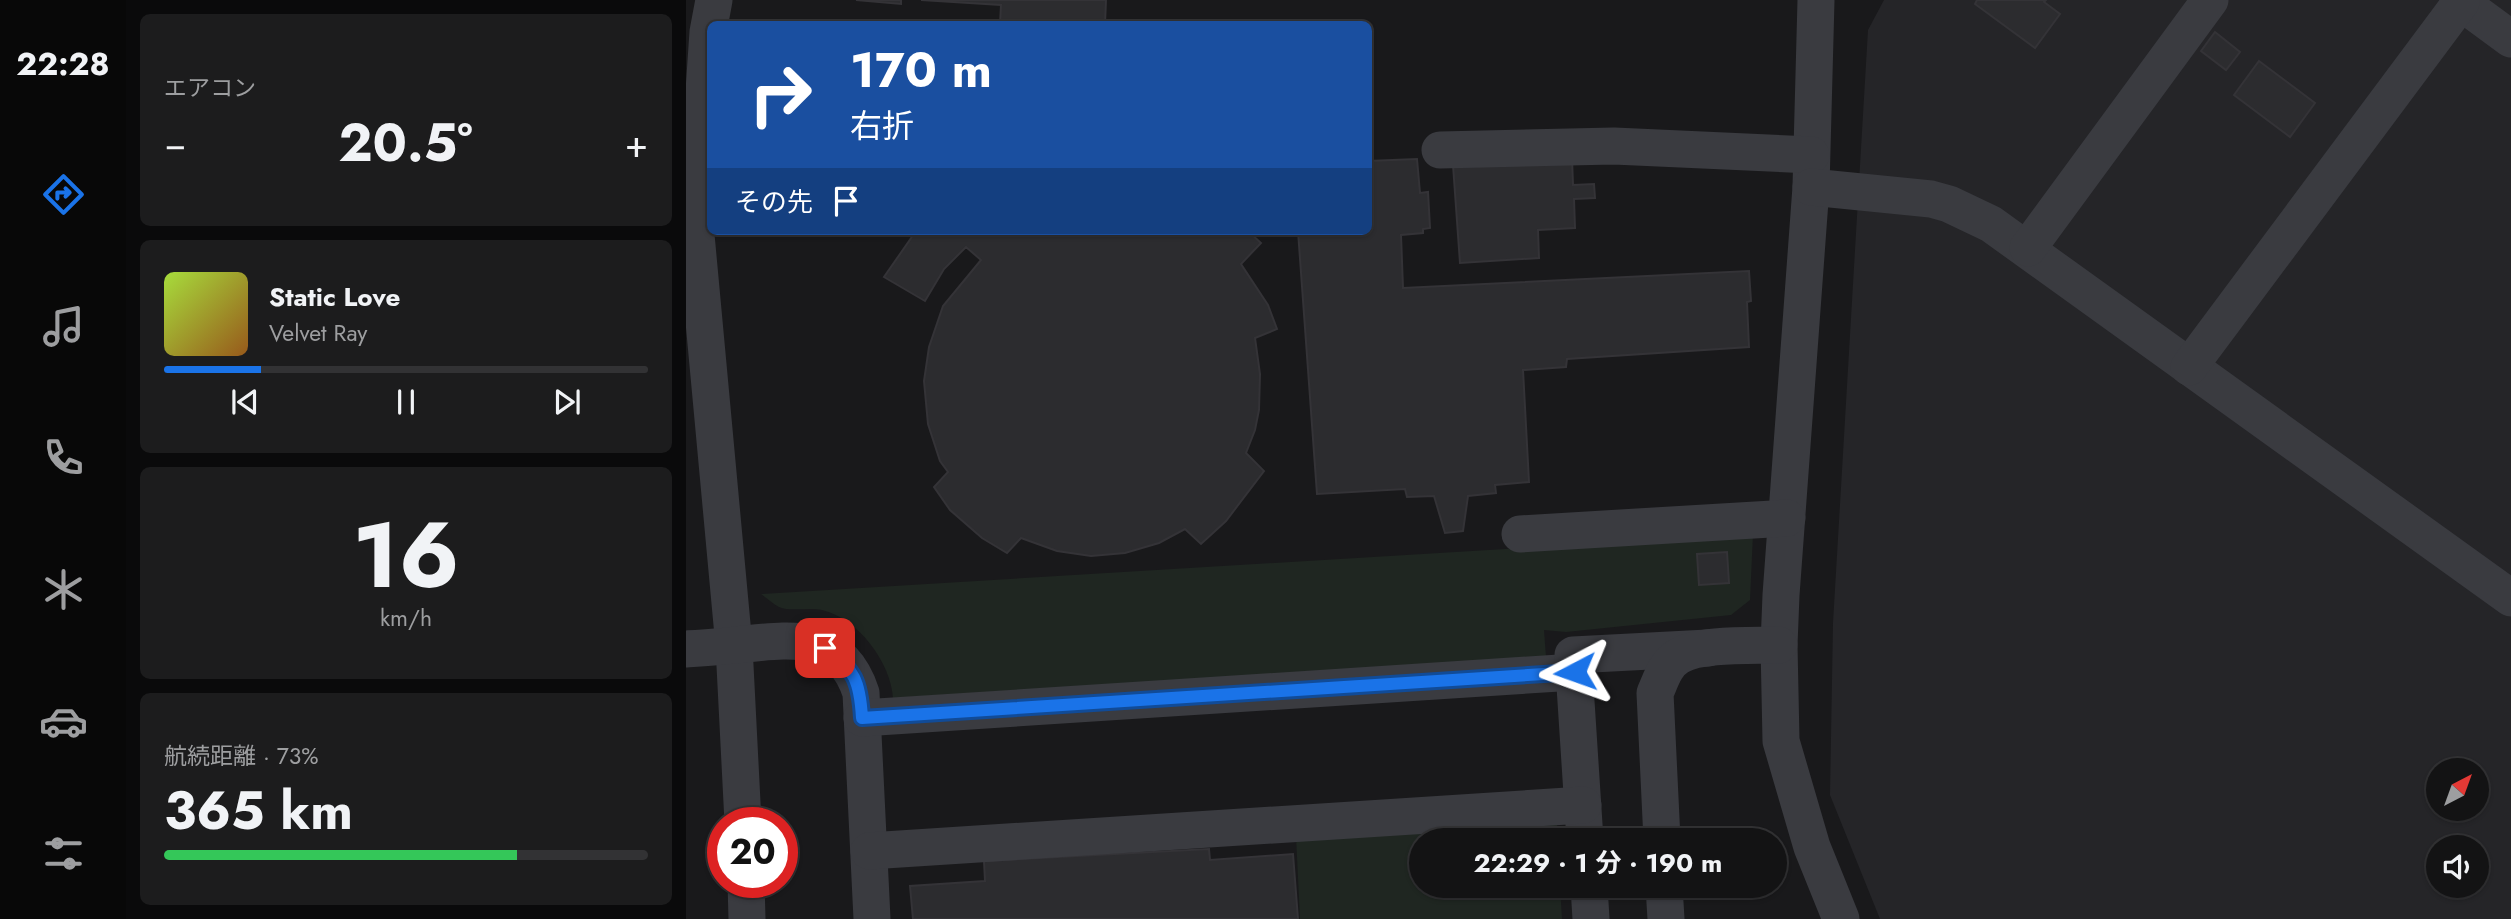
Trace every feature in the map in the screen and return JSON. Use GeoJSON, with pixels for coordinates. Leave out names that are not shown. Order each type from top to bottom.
{"type":"FeatureCollection","features":[{"type":"Feature","properties":{"kind":"street"},"geometry":{"type":"LineString","coordinates":[[710,21],[714,0]]}},
{"type":"Feature","properties":{"kind":"street"},"geometry":{"type":"LineString","coordinates":[[2028,248],[2210,0]]}},
{"type":"Feature","properties":{"kind":"street"},"geometry":{"type":"LineString","coordinates":[[2189,367],[2459,1],[2511,39]]}},
{"type":"Feature","properties":{"kind":"street"},"geometry":{"type":"LineString","coordinates":[[1814,6],[1811,171],[1779,645],[1780,741],[1812,847],[1841,919]]}},
{"type":"Feature","properties":{"kind":"street"},"geometry":{"type":"LineString","coordinates":[[707,43],[691,224],[734,646],[742,807]]}},
{"type":"Feature","properties":{"kind":"street"},"geometry":{"type":"LineString","coordinates":[[1440,150],[1614,146],[1811,171],[1949,204],[1991,224],[2028,248],[2511,598]]}},
{"type":"Feature","properties":{"kind":"street"},"geometry":{"type":"LineString","coordinates":[[1520,534],[1787,518]]}},
{"type":"Feature","properties":{"kind":"street"},"geometry":{"type":"LineString","coordinates":[[686,649],[796,640],[825,648],[844,662],[857,680],[861,693],[872,919]]}},
{"type":"Feature","properties":{"kind":"street"},"geometry":{"type":"LineString","coordinates":[[869,851],[1584,822],[1573,655],[1779,645]]}},
{"type":"Feature","properties":{"kind":"street"},"geometry":{"type":"LineString","coordinates":[[1661,828],[1655,693],[1664,670],[1679,656],[1708,648]]}},
{"type":"Feature","properties":{"kind":"street"},"geometry":{"type":"LineString","coordinates":[[862,718],[1575,672]]}},
{"type":"Feature","properties":{"kind":"street"},"geometry":{"type":"LineString","coordinates":[[746,898],[747,919]]}},
{"type":"Feature","properties":{"kind":"street"},"geometry":{"type":"LineString","coordinates":[[1590,898],[1591,919]]}},
{"type":"Feature","properties":{"kind":"street"},"geometry":{"type":"LineString","coordinates":[[1665,898],[1666,919]]}},
{"type":"Feature","properties":{"kind":"shaded area"},"geometry":{"type":"Polygon","coordinates":[[[1884,0],[2511,0],[2511,919],[1880,919],[1830,795],[1833,623],[1868,30],[1884,0]]]}},
{"type":"Feature","properties":{"kind":"shaded area"},"geometry":{"type":"Polygon","coordinates":[[[1753,534],[1750,600],[1731,615],[1566,632],[1544,630],[1546,657],[893,698],[891,684],[879,657],[860,632],[848,622],[822,610],[779,607],[761,594],[1753,534]]]}},
{"type":"Feature","properties":{"kind":"shaded area"},"geometry":{"type":"Polygon","coordinates":[[[1557,823],[1557,828],[1457,828],[1557,823]]]}},
{"type":"Feature","properties":{"kind":"shaded area"},"geometry":{"type":"Polygon","coordinates":[[[1409,830],[1409,898],[1561,898],[1562,919],[1300,919],[1296,836],[1409,830]]]}},
{"type":"Feature","properties":{"kind":"building"},"geometry":{"type":"Polygon","coordinates":[[[856,0],[901,0],[901,4],[856,0]]]}},
{"type":"Feature","properties":{"kind":"building"},"geometry":{"type":"Polygon","coordinates":[[[921,0],[1106,0],[1105,21],[1000,21],[1001,5],[921,0]]]}},
{"type":"Feature","properties":{"kind":"building"},"geometry":{"type":"Polygon","coordinates":[[[1977,0],[2046,0],[2044,2],[2060,14],[2035,48],[1975,4],[1977,0]]]}},
{"type":"Feature","properties":{"kind":"building"},"geometry":{"type":"Polygon","coordinates":[[[2215,32],[2240,52],[2226,70],[2201,51],[2215,32]]]}},
{"type":"Feature","properties":{"kind":"building"},"geometry":{"type":"Polygon","coordinates":[[[2259,61],[2315,103],[2290,137],[2234,95],[2259,61]]]}},
{"type":"Feature","properties":{"kind":"building"},"geometry":{"type":"Polygon","coordinates":[[[1572,158],[1573,185],[1594,184],[1595,198],[1574,199],[1575,228],[1538,230],[1539,258],[1460,263],[1453,165],[1572,158]]]}},
{"type":"Feature","properties":{"kind":"building"},"geometry":{"type":"Polygon","coordinates":[[[1417,159],[1420,193],[1428,192],[1430,228],[1423,229],[1423,233],[1401,235],[1403,288],[1749,271],[1749,347],[1567,359],[1566,367],[1523,370],[1529,482],[1495,485],[1496,493],[1468,496],[1463,531],[1445,533],[1434,496],[1407,497],[1405,489],[1317,494],[1298,235],[1372,235],[1372,161],[1417,159]]]}},
{"type":"Feature","properties":{"kind":"building"},"geometry":{"type":"Polygon","coordinates":[[[913,235],[1252,235],[1261,243],[1241,264],[1268,305],[1277,329],[1255,338],[1260,374],[1259,410],[1246,453],[1264,471],[1226,521],[1201,544],[1185,529],[1159,543],[1125,553],[1091,556],[1057,551],[1021,538],[1007,553],[982,538],[950,510],[934,487],[948,472],[940,461],[928,424],[924,381],[929,347],[943,306],[981,260],[966,247],[944,269],[925,301],[884,277],[913,235]]]}},
{"type":"Feature","properties":{"kind":"building"},"geometry":{"type":"Polygon","coordinates":[[[1727,552],[1729,583],[1699,585],[1697,554],[1727,552]]]}},
{"type":"Feature","properties":{"kind":"building"},"geometry":{"type":"Polygon","coordinates":[[[1209,849],[1210,860],[1293,854],[1298,919],[913,919],[910,886],[985,881],[984,861],[1209,849]]]}},
{"type":"Feature","properties":{"kind":"route"},"geometry":{"type":"LineString","coordinates":[[825,648],[844,662],[857,680],[861,693],[862,718],[1575,672]]}}]}
